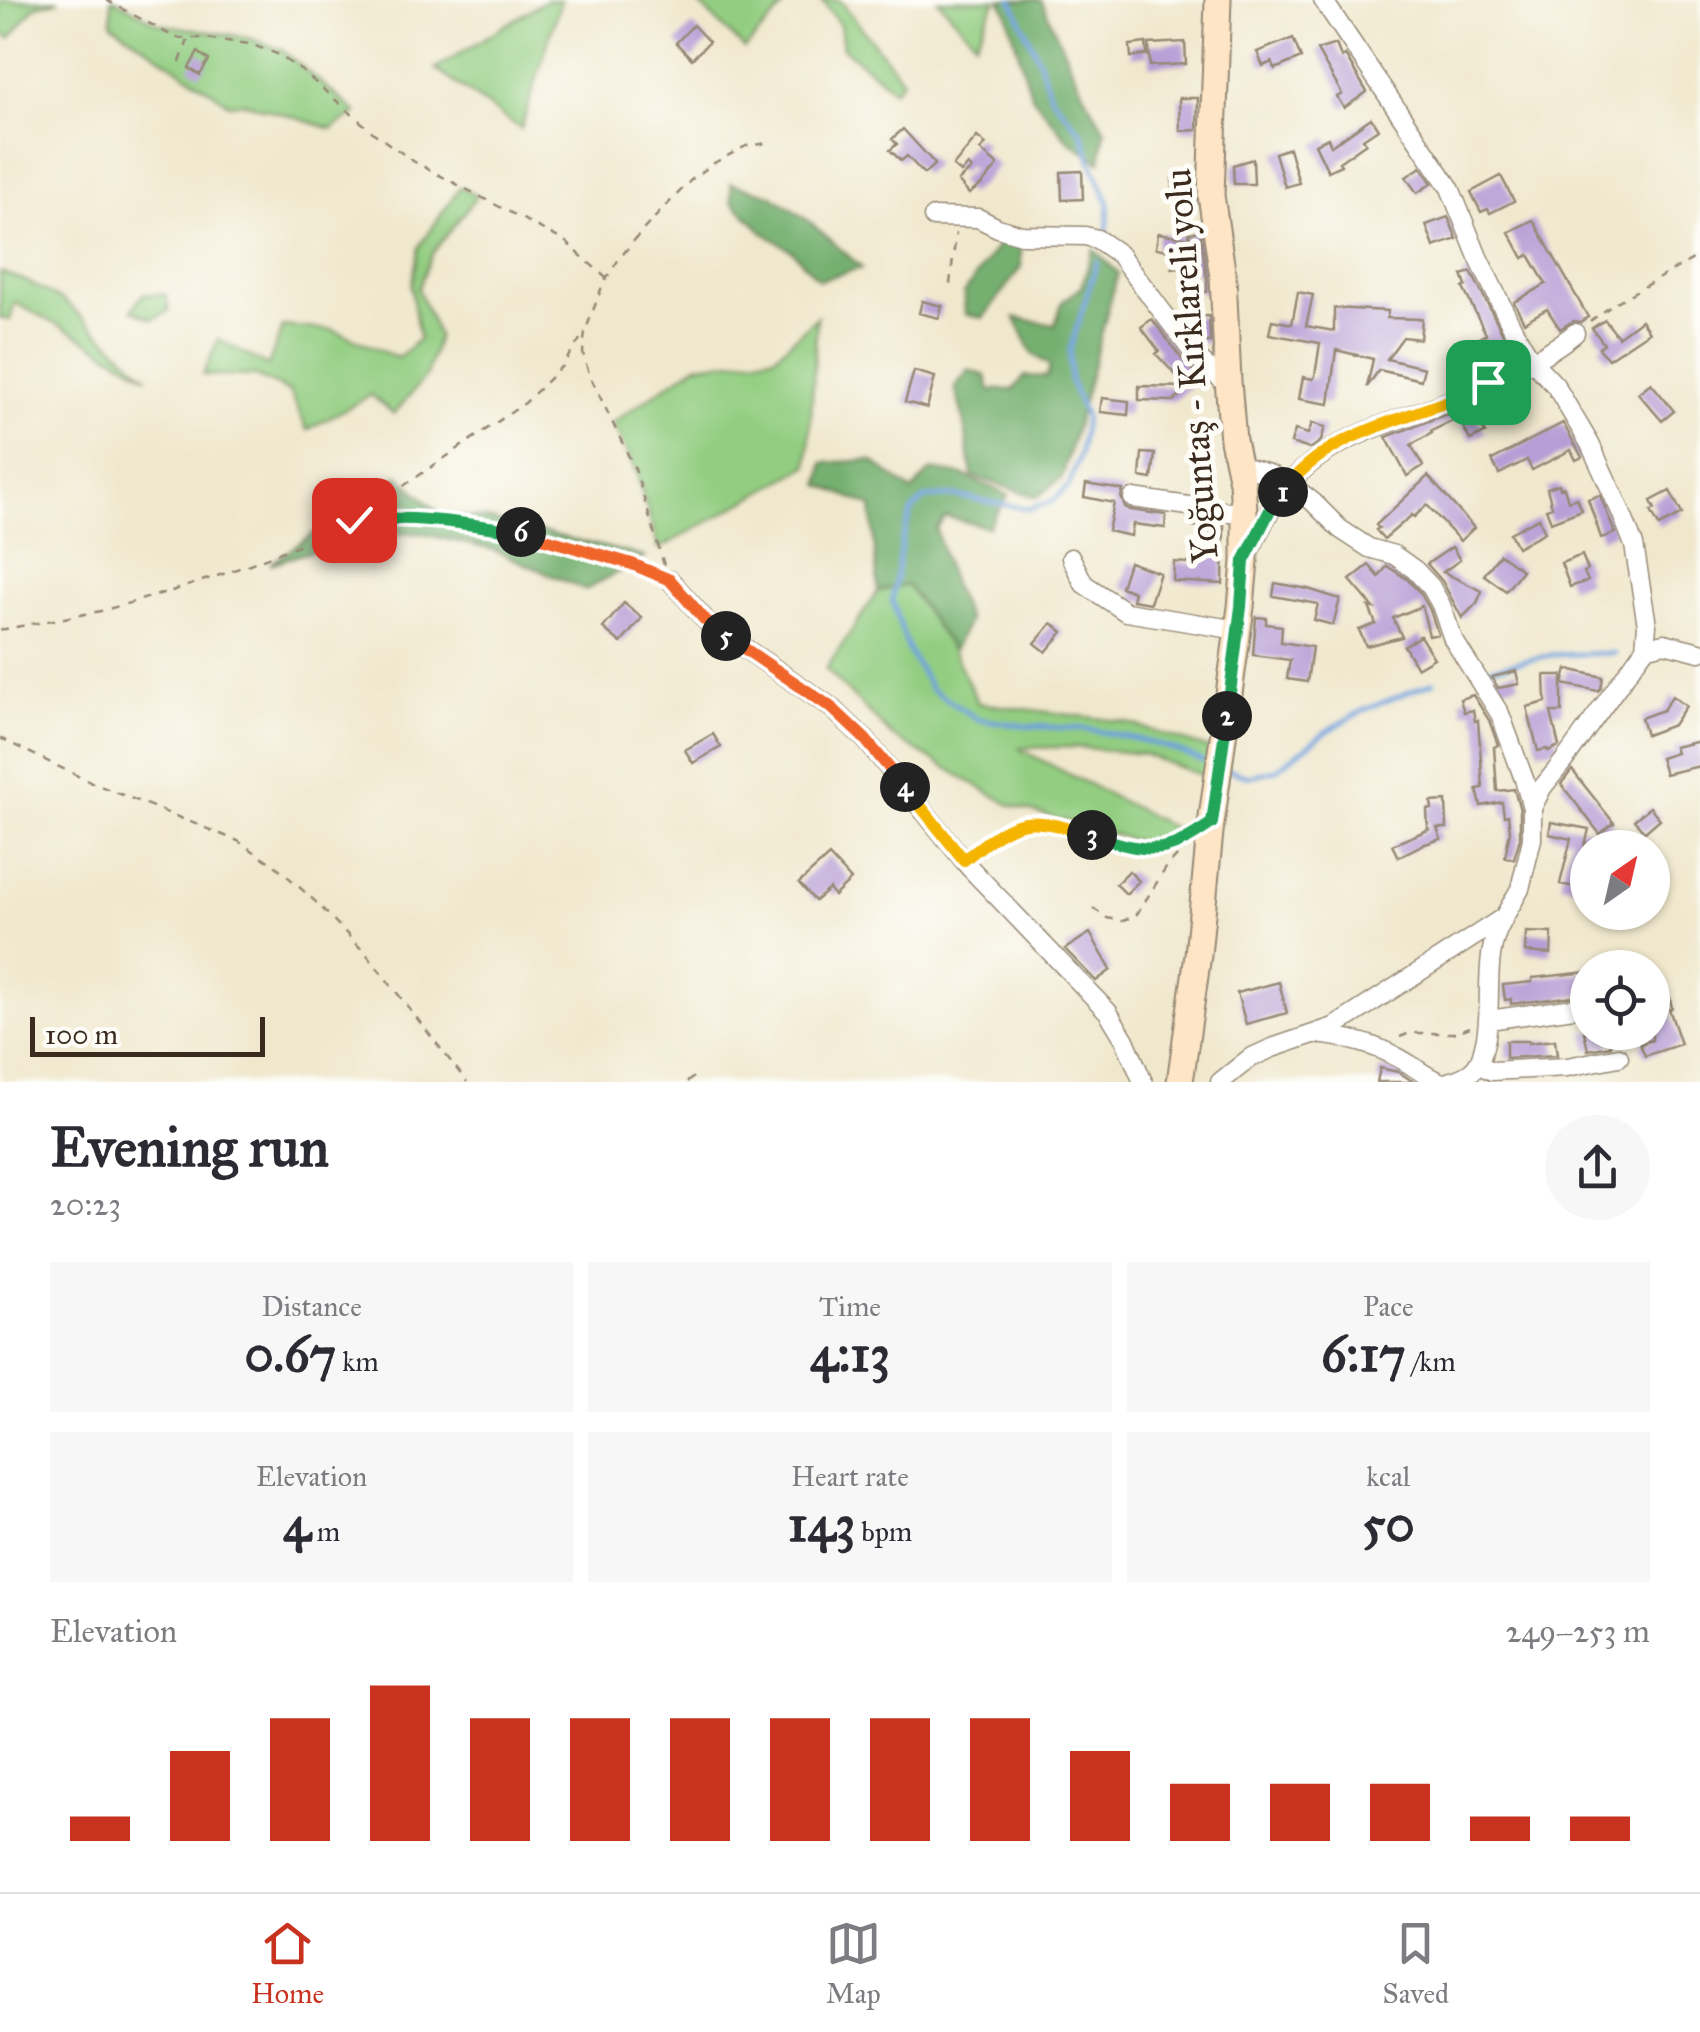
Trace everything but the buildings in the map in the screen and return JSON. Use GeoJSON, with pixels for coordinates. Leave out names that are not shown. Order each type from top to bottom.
{"type":"FeatureCollection","features":[{"type":"Feature","properties":{"kind":"street","name":"Yoğuntaş - Kırklareli yolu"},"geometry":{"type":"LineString","coordinates":[[1180,1082],[1244,561],[1244,514],[1228,385],[1223,277],[1212,196],[1218,0]]}},
{"type":"Feature","properties":{"kind":"street"},"geometry":{"type":"LineString","coordinates":[[1323,0],[1450,188],[1497,299],[1532,360],[1572,412],[1634,545],[1647,625],[1645,648],[1542,788],[1532,808]]}},
{"type":"Feature","properties":{"kind":"street"},"geometry":{"type":"LineString","coordinates":[[933,217],[978,218],[1022,235],[1098,239],[1118,254],[1197,358],[1228,385]]}},
{"type":"Feature","properties":{"kind":"street"},"geometry":{"type":"LineString","coordinates":[[1244,561],[1270,510],[1310,462],[1367,431],[1450,401],[1560,345],[1574,332]]}},
{"type":"Feature","properties":{"kind":"street"},"geometry":{"type":"LineString","coordinates":[[1239,465],[1288,484],[1314,502],[1340,529],[1369,548],[1394,555],[1431,588],[1453,639],[1500,714],[1532,808],[1532,839],[1520,889],[1494,933],[1491,947],[1489,1020],[1478,1064],[1464,1077],[1444,1082],[1424,1076],[1402,1059],[1375,1047],[1316,1034]]}},
{"type":"Feature","properties":{"kind":"street"},"geometry":{"type":"LineString","coordinates":[[1133,498],[1244,514]]}},
{"type":"Feature","properties":{"kind":"street"},"geometry":{"type":"LineString","coordinates":[[1070,558],[1084,584],[1126,612],[1238,630]]}},
{"type":"Feature","properties":{"kind":"street"},"geometry":{"type":"LineString","coordinates":[[670,580],[708,623],[832,708],[865,739],[964,860],[1108,1012],[1143,1082]]}},
{"type":"Feature","properties":{"kind":"street"},"geometry":{"type":"LineString","coordinates":[[1645,648],[1664,643],[1700,652]]}},
{"type":"Feature","properties":{"kind":"street"},"geometry":{"type":"LineString","coordinates":[[1220,1082],[1250,1058],[1334,1027],[1504,917]]}},
{"type":"Feature","properties":{"kind":"street"},"geometry":{"type":"LineString","coordinates":[[1489,1020],[1570,1009]]}},
{"type":"Feature","properties":{"kind":"street"},"geometry":{"type":"LineString","coordinates":[[1478,1064],[1492,1071],[1567,1067],[1619,1057]]}},
{"type":"Feature","properties":{"kind":"path"},"geometry":{"type":"LineString","coordinates":[[106,0],[176,38],[250,44],[277,54],[413,161],[566,242],[606,278]]}},
{"type":"Feature","properties":{"kind":"path"},"geometry":{"type":"LineString","coordinates":[[180,62],[188,38]]}},
{"type":"Feature","properties":{"kind":"path"},"geometry":{"type":"LineString","coordinates":[[670,580],[635,469],[589,374],[584,353],[586,332],[606,278],[641,232],[691,180],[746,146],[769,143]]}},
{"type":"Feature","properties":{"kind":"path"},"geometry":{"type":"LineString","coordinates":[[950,284],[958,217]]}},
{"type":"Feature","properties":{"kind":"path"},"geometry":{"type":"LineString","coordinates":[[1574,332],[1604,309],[1700,255]]}},
{"type":"Feature","properties":{"kind":"path"},"geometry":{"type":"LineString","coordinates":[[0,630],[101,611],[172,591],[312,540],[354,520],[525,403],[562,366],[586,332]]}},
{"type":"Feature","properties":{"kind":"path"},"geometry":{"type":"LineString","coordinates":[[354,520],[388,517],[460,522],[524,533],[632,564],[670,580]]}},
{"type":"Feature","properties":{"kind":"path"},"geometry":{"type":"LineString","coordinates":[[0,738],[90,782],[238,841],[276,866],[368,956],[467,1082]]}},
{"type":"Feature","properties":{"kind":"path"},"geometry":{"type":"LineString","coordinates":[[964,860],[994,836],[1022,822],[1052,823],[1138,847],[1163,848],[1200,831],[1166,868],[1137,914],[1123,921],[1107,918],[1093,908]]}},
{"type":"Feature","properties":{"kind":"path"},"geometry":{"type":"LineString","coordinates":[[1375,1047],[1410,1033],[1454,1033],[1489,1020]]}},
{"type":"Feature","properties":{"kind":"path"},"geometry":{"type":"LineString","coordinates":[[687,1082],[698,1074]]}},
{"type":"Feature","properties":{"kind":"green space"},"geometry":{"type":"Polygon","coordinates":[[[0,0],[59,0],[34,7],[10,38],[0,32],[0,0]]]}},
{"type":"Feature","properties":{"kind":"green space"},"geometry":{"type":"Polygon","coordinates":[[[111,0],[160,24],[245,37],[281,49],[357,113],[332,129],[246,103],[230,104],[112,24],[111,0]]]}},
{"type":"Feature","properties":{"kind":"green space"},"geometry":{"type":"Polygon","coordinates":[[[546,0],[561,0],[521,129],[435,69],[546,0]]]}},
{"type":"Feature","properties":{"kind":"green space"},"geometry":{"type":"Polygon","coordinates":[[[695,0],[790,0],[745,49],[695,0]]]}},
{"type":"Feature","properties":{"kind":"green space"},"geometry":{"type":"Polygon","coordinates":[[[821,0],[840,0],[903,80],[894,90],[843,48],[840,25],[821,0]]]}},
{"type":"Feature","properties":{"kind":"green space"},"geometry":{"type":"Polygon","coordinates":[[[938,0],[996,0],[976,42],[938,0]]]}},
{"type":"Feature","properties":{"kind":"green space"},"geometry":{"type":"Polygon","coordinates":[[[1000,0],[1041,0],[1105,130],[1100,162],[1068,140],[1031,95],[1000,0]]]}},
{"type":"Feature","properties":{"kind":"green space"},"geometry":{"type":"Polygon","coordinates":[[[731,183],[771,195],[809,221],[862,268],[819,280],[792,251],[764,233],[732,202],[731,183]]]}},
{"type":"Feature","properties":{"kind":"green space"},"geometry":{"type":"Polygon","coordinates":[[[460,187],[477,196],[432,254],[418,289],[438,336],[426,376],[394,414],[371,395],[307,430],[290,392],[256,376],[203,375],[218,339],[268,366],[283,326],[334,330],[398,358],[419,339],[411,287],[419,247],[460,187]]]}},
{"type":"Feature","properties":{"kind":"green space"},"geometry":{"type":"Polygon","coordinates":[[[1001,241],[1021,244],[1021,267],[983,318],[965,314],[964,293],[1001,241]]]}},
{"type":"Feature","properties":{"kind":"green space"},"geometry":{"type":"Polygon","coordinates":[[[1093,249],[1118,273],[1062,478],[1037,497],[972,476],[955,387],[969,370],[986,376],[990,390],[1013,390],[1025,376],[1047,377],[1050,366],[1032,353],[1015,318],[1055,325],[1062,302],[1082,287],[1093,249]]]}},
{"type":"Feature","properties":{"kind":"green space"},"geometry":{"type":"Polygon","coordinates":[[[0,272],[64,301],[148,377],[15,303],[10,320],[0,318],[0,272]]]}},
{"type":"Feature","properties":{"kind":"green space"},"geometry":{"type":"Polygon","coordinates":[[[143,294],[166,295],[169,311],[152,319],[132,310],[143,294]]]}},
{"type":"Feature","properties":{"kind":"green space"},"geometry":{"type":"Polygon","coordinates":[[[817,317],[808,466],[659,549],[635,469],[612,423],[697,365],[775,356],[817,317]]]}},
{"type":"Feature","properties":{"kind":"green space"},"geometry":{"type":"Polygon","coordinates":[[[871,460],[912,491],[931,470],[963,475],[1008,495],[988,527],[946,517],[936,529],[968,621],[953,651],[907,585],[878,591],[871,506],[820,485],[823,463],[871,460]]]}},
{"type":"Feature","properties":{"kind":"green space"},"geometry":{"type":"Polygon","coordinates":[[[398,475],[440,514],[488,519],[645,557],[585,590],[494,550],[420,533],[365,535],[270,564],[398,475]]]}},
{"type":"Feature","properties":{"kind":"green space"},"geometry":{"type":"Polygon","coordinates":[[[907,584],[953,651],[978,703],[1126,722],[1210,749],[1206,777],[1143,754],[1076,747],[1018,748],[1183,833],[1139,842],[1010,805],[892,736],[826,669],[878,591],[907,584]]]}},
{"type":"Feature","properties":{"kind":"waterway"},"geometry":{"type":"LineString","coordinates":[[1012,0],[1050,95],[1082,133],[1109,204],[1107,230]]}},
{"type":"Feature","properties":{"kind":"waterway"},"geometry":{"type":"LineString","coordinates":[[1097,262],[1070,350],[1070,380],[1085,417],[1080,454],[1069,486],[1051,502],[1029,509],[956,496],[925,498],[911,512],[892,600],[908,650],[931,689],[977,719],[1087,729],[1173,749],[1202,761]]}},
{"type":"Feature","properties":{"kind":"waterway"},"geometry":{"type":"LineString","coordinates":[[1482,670],[1551,655],[1615,653]]}},
{"type":"Feature","properties":{"kind":"waterway"},"geometry":{"type":"LineString","coordinates":[[1228,770],[1249,776],[1276,770],[1327,731],[1364,710],[1434,682]]}},
{"type":"Feature","properties":{"kind":"route"},"geometry":{"type":"LineString","coordinates":[[354,520],[388,517],[460,522],[524,533],[632,564],[670,580],[708,623],[832,708],[865,739],[964,860],[994,836],[1022,822],[1052,823],[1106,840],[1163,848],[1188,839],[1212,823],[1244,561],[1288,484],[1310,462],[1341,444],[1488,382]]}}]}
